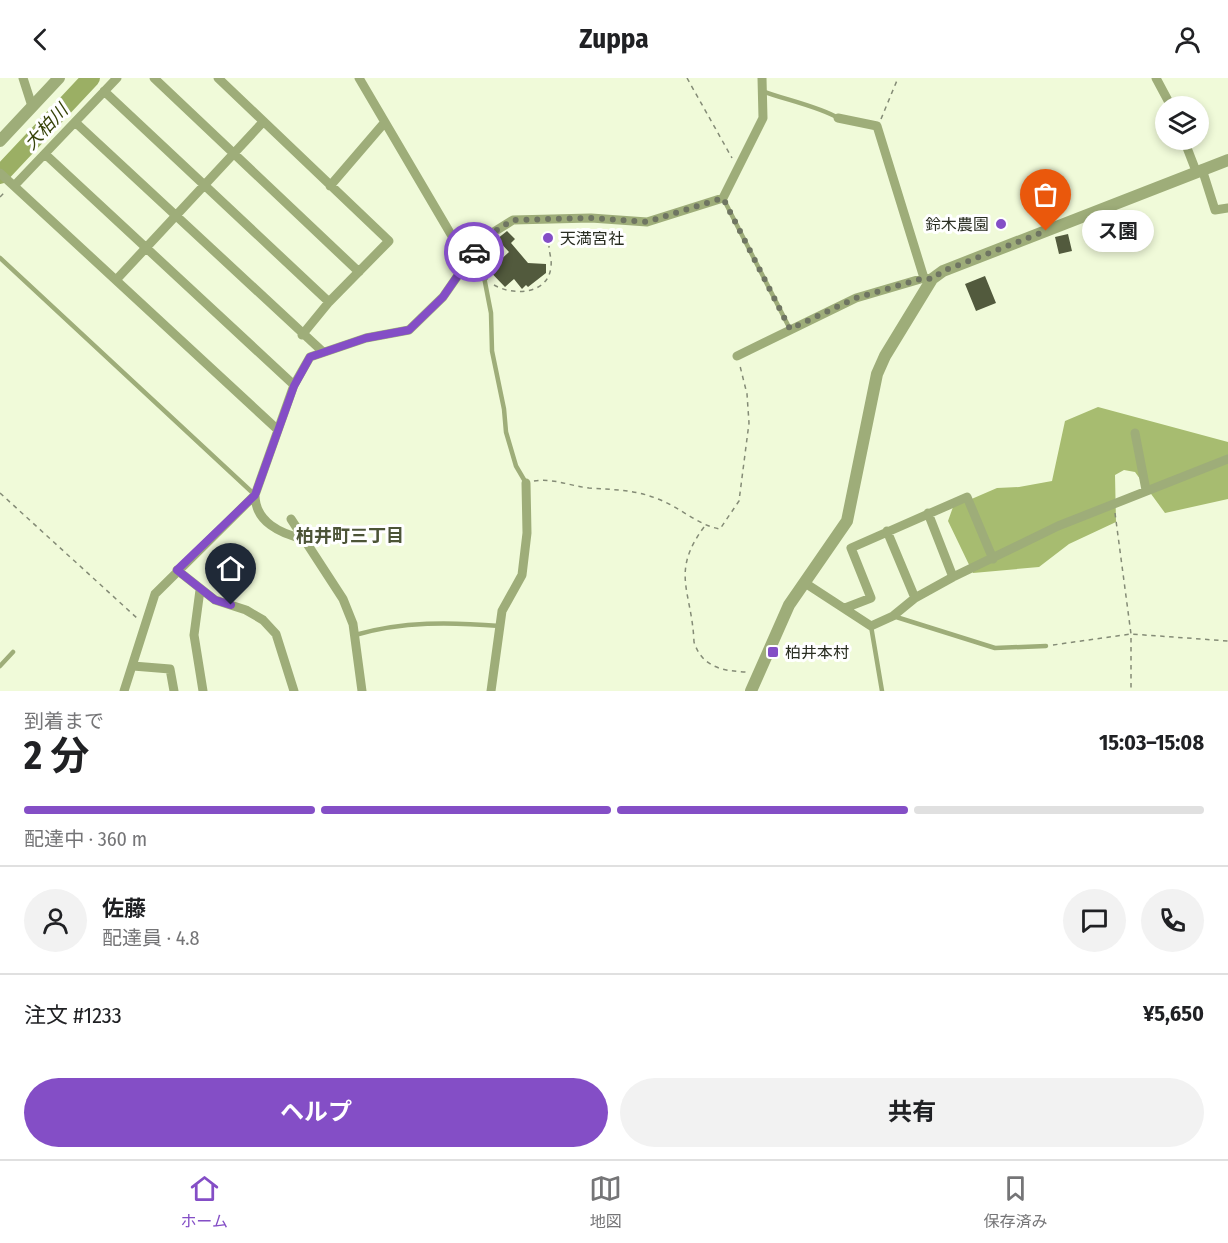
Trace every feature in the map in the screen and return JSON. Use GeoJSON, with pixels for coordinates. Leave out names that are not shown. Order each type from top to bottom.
{"type":"FeatureCollection","features":[{"type":"Feature","properties":{"kind":"street"},"geometry":{"type":"LineString","coordinates":[[23,78],[32,106]]}},
{"type":"Feature","properties":{"kind":"street"},"geometry":{"type":"LineString","coordinates":[[0,141],[59,78]]}},
{"type":"Feature","properties":{"kind":"street"},"geometry":{"type":"LineString","coordinates":[[12,184],[45,154],[117,78]]}},
{"type":"Feature","properties":{"kind":"street"},"geometry":{"type":"LineString","coordinates":[[154,78],[359,272]]}},
{"type":"Feature","properties":{"kind":"street"},"geometry":{"type":"LineString","coordinates":[[218,78],[389,241],[328,302],[302,335]]}},
{"type":"Feature","properties":{"kind":"street"},"geometry":{"type":"LineString","coordinates":[[359,78],[456,243],[484,277]]}},
{"type":"Feature","properties":{"kind":"street"},"geometry":{"type":"LineString","coordinates":[[304,539],[288,536],[269,525],[255,507],[255,495],[294,386],[310,357],[322,351],[366,338],[409,330],[443,297],[484,238],[513,220],[591,218],[647,222],[723,198],[763,118],[762,78]]}},
{"type":"Feature","properties":{"kind":"street"},"geometry":{"type":"LineString","coordinates":[[1156,78],[1166,96]]}},
{"type":"Feature","properties":{"kind":"street"},"geometry":{"type":"LineString","coordinates":[[104,91],[328,302]]}},
{"type":"Feature","properties":{"kind":"street"},"geometry":{"type":"LineString","coordinates":[[751,691],[782,618],[847,521],[877,374],[928,278],[877,126],[838,118]]}},
{"type":"Feature","properties":{"kind":"street"},"geometry":{"type":"LineString","coordinates":[[75,122],[174,217],[322,351]]}},
{"type":"Feature","properties":{"kind":"street"},"geometry":{"type":"LineString","coordinates":[[116,280],[263,122]]}},
{"type":"Feature","properties":{"kind":"street"},"geometry":{"type":"LineString","coordinates":[[330,186],[385,122]]}},
{"type":"Feature","properties":{"kind":"street"},"geometry":{"type":"LineString","coordinates":[[1189,150],[1215,210],[1228,208]]}},
{"type":"Feature","properties":{"kind":"street"},"geometry":{"type":"LineString","coordinates":[[45,154],[294,386]]}},
{"type":"Feature","properties":{"kind":"street"},"geometry":{"type":"LineString","coordinates":[[737,356],[856,298],[928,278],[1228,160]]}},
{"type":"Feature","properties":{"kind":"street"},"geometry":{"type":"LineString","coordinates":[[0,173],[278,430]]}},
{"type":"Feature","properties":{"kind":"street"},"geometry":{"type":"LineString","coordinates":[[1135,433],[1146,490]]}},
{"type":"Feature","properties":{"kind":"street"},"geometry":{"type":"LineString","coordinates":[[805,583],[871,626],[893,616],[915,598],[952,577],[1058,526],[1228,459]]}},
{"type":"Feature","properties":{"kind":"street"},"geometry":{"type":"LineString","coordinates":[[491,691],[502,611],[522,575],[527,533],[526,483]]}},
{"type":"Feature","properties":{"kind":"street"},"geometry":{"type":"LineString","coordinates":[[124,691],[156,594],[177,570],[255,495]]}},
{"type":"Feature","properties":{"kind":"street"},"geometry":{"type":"LineString","coordinates":[[845,608],[871,598],[851,548],[967,497],[993,559]]}},
{"type":"Feature","properties":{"kind":"street"},"geometry":{"type":"LineString","coordinates":[[928,513],[952,577]]}},
{"type":"Feature","properties":{"kind":"street"},"geometry":{"type":"LineString","coordinates":[[291,519],[343,599],[355,635],[362,691]]}},
{"type":"Feature","properties":{"kind":"street"},"geometry":{"type":"LineString","coordinates":[[887,531],[915,598]]}},
{"type":"Feature","properties":{"kind":"street"},"geometry":{"type":"LineString","coordinates":[[177,570],[215,600],[246,610],[263,620],[276,633],[294,691]]}},
{"type":"Feature","properties":{"kind":"street"},"geometry":{"type":"LineString","coordinates":[[200,590],[194,635],[203,691]]}},
{"type":"Feature","properties":{"kind":"street"},"geometry":{"type":"LineString","coordinates":[[133,666],[170,669],[174,691]]}},
{"type":"Feature","properties":{"kind":"lane"},"geometry":{"type":"LineString","coordinates":[[761,90],[791,102],[829,112],[838,118]]}},
{"type":"Feature","properties":{"kind":"lane"},"geometry":{"type":"LineString","coordinates":[[723,198],[790,329]]}},
{"type":"Feature","properties":{"kind":"lane"},"geometry":{"type":"LineString","coordinates":[[0,258],[255,495]]}},
{"type":"Feature","properties":{"kind":"lane"},"geometry":{"type":"LineString","coordinates":[[484,277],[491,314],[492,351],[504,409],[506,432],[516,466],[526,483]]}},
{"type":"Feature","properties":{"kind":"lane"},"geometry":{"type":"LineString","coordinates":[[893,616],[995,648],[1046,645]]}},
{"type":"Feature","properties":{"kind":"lane"},"geometry":{"type":"LineString","coordinates":[[355,635],[401,625],[462,623],[500,626]]}},
{"type":"Feature","properties":{"kind":"lane"},"geometry":{"type":"LineString","coordinates":[[871,626],[882,691]]}},
{"type":"Feature","properties":{"kind":"lane"},"geometry":{"type":"LineString","coordinates":[[0,666],[13,652]]}},
{"type":"Feature","properties":{"kind":"path"},"geometry":{"type":"LineString","coordinates":[[687,78],[738,170]]}},
{"type":"Feature","properties":{"kind":"path"},"geometry":{"type":"LineString","coordinates":[[877,126],[898,78]]}},
{"type":"Feature","properties":{"kind":"path"},"geometry":{"type":"LineString","coordinates":[[484,277],[508,292],[520,293],[531,290],[548,276],[551,265],[549,246]]}},
{"type":"Feature","properties":{"kind":"path"},"geometry":{"type":"LineString","coordinates":[[526,483],[546,479],[588,488],[621,488],[658,499],[695,518],[704,526],[720,529],[739,501],[749,423],[747,394],[737,356]]}},
{"type":"Feature","properties":{"kind":"path"},"geometry":{"type":"LineString","coordinates":[[0,493],[145,626]]}},
{"type":"Feature","properties":{"kind":"path"},"geometry":{"type":"LineString","coordinates":[[1114,505],[1131,634],[1131,691]]}},
{"type":"Feature","properties":{"kind":"path"},"geometry":{"type":"LineString","coordinates":[[704,526],[693,542],[684,566],[698,653],[711,666],[730,671],[759,673]]}},
{"type":"Feature","properties":{"kind":"path"},"geometry":{"type":"LineString","coordinates":[[1046,645],[1131,634],[1228,640]]}},
{"type":"Feature","properties":{"kind":"green space"},"geometry":{"type":"Polygon","coordinates":[[[1098,407],[1228,442],[1228,499],[1165,513],[1135,472],[1124,470],[1115,475],[1116,522],[1069,544],[1039,567],[973,573],[948,521],[953,507],[997,488],[1052,481],[1065,421],[1098,407]]]}},
{"type":"Feature","properties":{"kind":"building"},"geometry":{"type":"Polygon","coordinates":[[[507,231],[515,239],[511,243],[528,263],[546,264],[546,273],[522,289],[514,279],[505,287],[478,259],[485,252],[496,264],[509,252],[497,239],[507,231]]]}},
{"type":"Feature","properties":{"kind":"building"},"geometry":{"type":"Polygon","coordinates":[[[1068,234],[1072,251],[1059,254],[1055,237],[1068,234]]]}},
{"type":"Feature","properties":{"kind":"building"},"geometry":{"type":"Polygon","coordinates":[[[985,276],[996,303],[976,311],[965,284],[985,276]]]}},
{"type":"Feature","properties":{"kind":"waterway","name":"大柏川"},"geometry":{"type":"LineString","coordinates":[[0,175],[91,78]]}},
{"type":"Feature","properties":{"kind":"way so far"},"geometry":{"type":"LineString","coordinates":[[474,252],[484,238],[513,220],[591,218],[647,222],[723,198],[790,329],[856,298],[924,278],[932,279],[943,271],[1046,231]]}},
{"type":"Feature","properties":{"kind":"place","name":"鈴木農園"},"geometry":{"type":"Point","coordinates":[1001,224]}},
{"type":"Feature","properties":{"kind":"place","name":"ス園"},"geometry":{"type":"Point","coordinates":[1046,231]}},
{"type":"Feature","properties":{"kind":"place","name":"天満宮社"},"geometry":{"type":"Point","coordinates":[548,238]}},
{"type":"Feature","properties":{"kind":"place","name":"柏井本村"},"geometry":{"type":"Point","coordinates":[773,652]}},
{"type":"Feature","properties":{"kind":"district","name":"柏井町三丁目"},"geometry":{"type":"Point","coordinates":[350,536]}},
{"type":"Feature","properties":{"kind":"route"},"geometry":{"type":"LineString","coordinates":[[231,605],[215,600],[177,570],[255,495],[294,386],[310,357],[322,351],[366,338],[409,330],[443,297],[474,252]]}}]}
